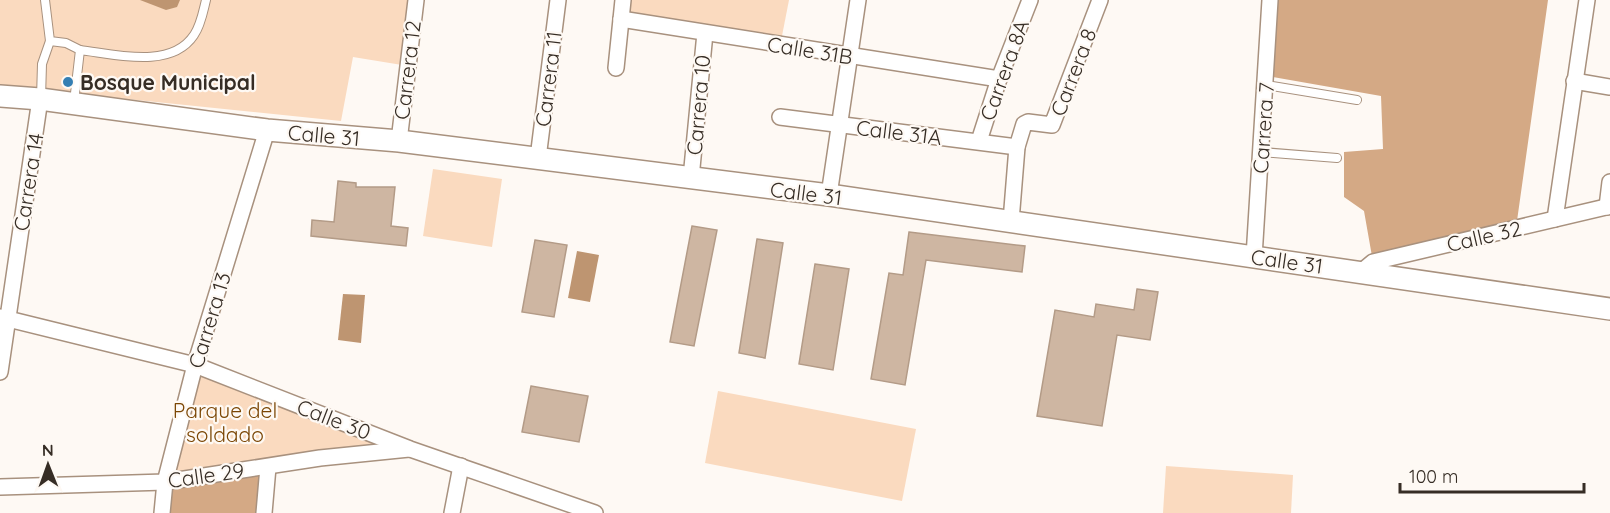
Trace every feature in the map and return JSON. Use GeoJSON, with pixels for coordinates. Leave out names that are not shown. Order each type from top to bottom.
{"type":"FeatureCollection","features":[{"type":"Feature","properties":{"kind":"main road","name":"Calle 31"},"geometry":{"type":"LineString","coordinates":[[0,96],[40,99],[267,130],[399,141],[829,195],[1610,309]]}},
{"type":"Feature","properties":{"kind":"street","name":"Carrera 12"},"geometry":{"type":"LineString","coordinates":[[399,141],[416,0]]}},
{"type":"Feature","properties":{"kind":"street","name":"Carrera 11"},"geometry":{"type":"LineString","coordinates":[[538,158],[558,0]]}},
{"type":"Feature","properties":{"kind":"street"},"geometry":{"type":"LineString","coordinates":[[616,68],[624,0]]}},
{"type":"Feature","properties":{"kind":"street"},"geometry":{"type":"LineString","coordinates":[[829,195],[858,0]]}},
{"type":"Feature","properties":{"kind":"street","name":"Carrera 8A"},"geometry":{"type":"LineString","coordinates":[[979,141],[999,79],[1030,0]]}},
{"type":"Feature","properties":{"kind":"street","name":"Carrera 8"},"geometry":{"type":"LineString","coordinates":[[1011,221],[1017,147],[1026,122],[1052,125],[1100,0]]}},
{"type":"Feature","properties":{"kind":"street","name":"Carrera 7"},"geometry":{"type":"LineString","coordinates":[[1254,257],[1270,0]]}},
{"type":"Feature","properties":{"kind":"street"},"geometry":{"type":"LineString","coordinates":[[1555,219],[1587,0]]}},
{"type":"Feature","properties":{"kind":"street","name":"Calle 31B"},"geometry":{"type":"LineString","coordinates":[[621,19],[999,79]]}},
{"type":"Feature","properties":{"kind":"street","name":"Carrera 10"},"geometry":{"type":"LineString","coordinates":[[691,178],[705,33]]}},
{"type":"Feature","properties":{"kind":"street"},"geometry":{"type":"LineString","coordinates":[[1574,81],[1610,87]]}},
{"type":"Feature","properties":{"kind":"street","name":"Carrera 14"},"geometry":{"type":"LineString","coordinates":[[0,372],[3,318],[40,99]]}},
{"type":"Feature","properties":{"kind":"street","name":"Calle 31A"},"geometry":{"type":"LineString","coordinates":[[780,117],[1017,147]]}},
{"type":"Feature","properties":{"kind":"street","name":"Carrera 13"},"geometry":{"type":"LineString","coordinates":[[162,513],[165,482],[195,365],[267,130]]}},
{"type":"Feature","properties":{"kind":"street"},"geometry":{"type":"LineString","coordinates":[[1608,207],[1610,182]]}},
{"type":"Feature","properties":{"kind":"street","name":"Calle 32"},"geometry":{"type":"LineString","coordinates":[[1361,272],[1373,262],[1608,207]]}},
{"type":"Feature","properties":{"kind":"street","name":"Calle 30"},"geometry":{"type":"LineString","coordinates":[[3,318],[195,365],[410,449],[595,513]]}},
{"type":"Feature","properties":{"kind":"street","name":"Calle 29"},"geometry":{"type":"LineString","coordinates":[[0,487],[165,482],[321,458],[410,449]]}},
{"type":"Feature","properties":{"kind":"street"},"geometry":{"type":"LineString","coordinates":[[264,513],[268,466]]}},
{"type":"Feature","properties":{"kind":"street"},"geometry":{"type":"LineString","coordinates":[[452,513],[461,466]]}},
{"type":"Feature","properties":{"kind":"lane"},"geometry":{"type":"LineString","coordinates":[[40,99],[42,64],[50,41],[45,0]]}},
{"type":"Feature","properties":{"kind":"lane"},"geometry":{"type":"LineString","coordinates":[[50,41],[66,43],[80,50],[147,57],[182,48],[193,36],[200,22],[206,0]]}},
{"type":"Feature","properties":{"kind":"lane"},"geometry":{"type":"LineString","coordinates":[[74,104],[80,50]]}},
{"type":"Feature","properties":{"kind":"lane"},"geometry":{"type":"LineString","coordinates":[[1266,85],[1357,100]]}},
{"type":"Feature","properties":{"kind":"lane"},"geometry":{"type":"LineString","coordinates":[[1262,152],[1337,158]]}},
{"type":"Feature","properties":{"kind":"green space"},"geometry":{"type":"Polygon","coordinates":[[[0,0],[409,0],[402,65],[353,57],[341,121],[0,86],[0,0]]]}},
{"type":"Feature","properties":{"kind":"green space"},"geometry":{"type":"Polygon","coordinates":[[[630,0],[789,0],[781,41],[628,15],[630,0]]]}},
{"type":"Feature","properties":{"kind":"green space"},"geometry":{"type":"Polygon","coordinates":[[[433,169],[502,179],[492,247],[423,236],[433,169]]]}},
{"type":"Feature","properties":{"kind":"green space","name":"Parque del soldado"},"geometry":{"type":"Polygon","coordinates":[[[195,365],[393,441],[168,474],[195,365]]]}},
{"type":"Feature","properties":{"kind":"green space"},"geometry":{"type":"Polygon","coordinates":[[[718,391],[916,429],[902,501],[705,463],[718,391]]]}},
{"type":"Feature","properties":{"kind":"green space"},"geometry":{"type":"Polygon","coordinates":[[[1166,466],[1293,475],[1291,513],[1163,513],[1166,466]]]}},
{"type":"Feature","properties":{"kind":"shaded area"},"geometry":{"type":"Polygon","coordinates":[[[140,0],[180,0],[177,7],[166,10],[140,0]]]}},
{"type":"Feature","properties":{"kind":"shaded area"},"geometry":{"type":"Polygon","coordinates":[[[1270,0],[1548,0],[1516,228],[1373,262],[1364,211],[1344,197],[1344,152],[1383,149],[1381,96],[1267,76],[1270,0]]]}},
{"type":"Feature","properties":{"kind":"shaded area"},"geometry":{"type":"Polygon","coordinates":[[[577,251],[599,255],[590,302],[568,298],[577,251]]]}},
{"type":"Feature","properties":{"kind":"shaded area"},"geometry":{"type":"Polygon","coordinates":[[[343,294],[365,295],[361,343],[338,340],[343,294]]]}},
{"type":"Feature","properties":{"kind":"shaded area"},"geometry":{"type":"Polygon","coordinates":[[[268,467],[264,513],[162,513],[165,482],[268,467]]]}},
{"type":"Feature","properties":{"kind":"building"},"geometry":{"type":"Polygon","coordinates":[[[338,181],[356,183],[356,187],[395,187],[391,226],[408,228],[406,246],[311,236],[312,220],[334,222],[338,181]]]}},
{"type":"Feature","properties":{"kind":"building"},"geometry":{"type":"Polygon","coordinates":[[[692,226],[717,230],[694,346],[670,342],[692,226]]]}},
{"type":"Feature","properties":{"kind":"building"},"geometry":{"type":"Polygon","coordinates":[[[909,232],[1025,246],[1022,272],[926,260],[905,385],[871,379],[889,273],[903,275],[909,232]]]}},
{"type":"Feature","properties":{"kind":"building"},"geometry":{"type":"Polygon","coordinates":[[[757,239],[783,243],[765,358],[739,353],[757,239]]]}},
{"type":"Feature","properties":{"kind":"building"},"geometry":{"type":"Polygon","coordinates":[[[535,240],[567,245],[554,317],[522,312],[535,240]]]}},
{"type":"Feature","properties":{"kind":"building"},"geometry":{"type":"Polygon","coordinates":[[[815,264],[849,269],[833,370],[799,364],[815,264]]]}},
{"type":"Feature","properties":{"kind":"building"},"geometry":{"type":"Polygon","coordinates":[[[1137,289],[1158,292],[1150,340],[1117,335],[1102,426],[1037,416],[1055,310],[1094,317],[1096,304],[1134,310],[1137,289]]]}},
{"type":"Feature","properties":{"kind":"building"},"geometry":{"type":"Polygon","coordinates":[[[531,386],[588,396],[579,442],[522,432],[531,386]]]}},
{"type":"Feature","properties":{"kind":"place","name":"Bosque Municipal"},"geometry":{"type":"Point","coordinates":[68,82]}}]}
